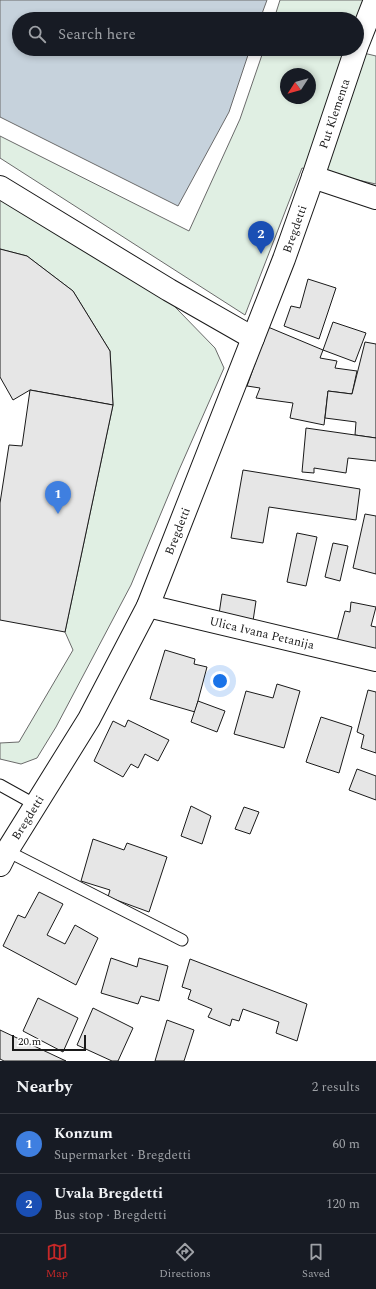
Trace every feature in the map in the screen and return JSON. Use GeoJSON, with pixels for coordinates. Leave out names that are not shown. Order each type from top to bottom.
{"type":"FeatureCollection","features":[{"type":"Feature","properties":{"kind":"street"},"geometry":{"type":"LineString","coordinates":[[364,28],[375,0]]}},
{"type":"Feature","properties":{"kind":"street","name":"Put Klementa"},"geometry":{"type":"LineString","coordinates":[[313,177],[354,56]]}},
{"type":"Feature","properties":{"kind":"street"},"geometry":{"type":"LineString","coordinates":[[313,177],[376,198]]}},
{"type":"Feature","properties":{"kind":"street","name":"Bregdetti"},"geometry":{"type":"LineString","coordinates":[[4,858],[89,719],[148,606],[253,338],[313,177]]}},
{"type":"Feature","properties":{"kind":"street"},"geometry":{"type":"LineString","coordinates":[[0,187],[170,290],[253,338]]}},
{"type":"Feature","properties":{"kind":"street","name":"Ulica Ivana Petanija"},"geometry":{"type":"LineString","coordinates":[[148,606],[376,660]]}},
{"type":"Feature","properties":{"kind":"lane"},"geometry":{"type":"LineString","coordinates":[[0,785],[36,805]]}},
{"type":"Feature","properties":{"kind":"lane"},"geometry":{"type":"LineString","coordinates":[[4,858],[182,940]]}},
{"type":"Feature","properties":{"kind":"green space"},"geometry":{"type":"Polygon","coordinates":[[[280,0],[375,0],[364,12],[276,12],[280,0]]]}},
{"type":"Feature","properties":{"kind":"green space"},"geometry":{"type":"Polygon","coordinates":[[[364,53],[376,56],[376,184],[302,168],[245,315],[0,158],[0,136],[189,231],[240,119],[262,56],[364,56],[364,53]]]}},
{"type":"Feature","properties":{"kind":"green space"},"geometry":{"type":"Polygon","coordinates":[[[0,187],[143,274],[215,348],[224,368],[131,585],[56,727],[37,758],[21,764],[0,759],[0,743],[19,742],[73,650],[65,632],[113,405],[110,351],[73,291],[27,256],[0,249],[0,187]]]}},
{"type":"Feature","properties":{"kind":"shaded area"},"geometry":{"type":"Polygon","coordinates":[[[0,0],[267,0],[263,12],[12,12],[12,56],[248,56],[229,112],[178,206],[0,117],[0,0]]]}},
{"type":"Feature","properties":{"kind":"building"},"geometry":{"type":"Polygon","coordinates":[[[0,249],[27,256],[73,291],[110,351],[113,405],[30,390],[13,400],[0,377],[0,249]]]}},
{"type":"Feature","properties":{"kind":"building"},"geometry":{"type":"Polygon","coordinates":[[[308,279],[336,288],[319,339],[284,326],[291,306],[300,308],[308,279]]]}},
{"type":"Feature","properties":{"kind":"building"},"geometry":{"type":"Polygon","coordinates":[[[333,322],[366,333],[355,362],[323,350],[333,322]]]}},
{"type":"Feature","properties":{"kind":"building"},"geometry":{"type":"Polygon","coordinates":[[[268,327],[323,350],[320,358],[337,361],[335,368],[357,371],[352,394],[328,391],[324,425],[290,418],[293,403],[256,398],[260,388],[247,386],[268,327]]]}},
{"type":"Feature","properties":{"kind":"building"},"geometry":{"type":"Polygon","coordinates":[[[365,342],[376,344],[376,438],[355,435],[356,422],[325,418],[328,391],[352,394],[365,342]]]}},
{"type":"Feature","properties":{"kind":"building"},"geometry":{"type":"Polygon","coordinates":[[[30,390],[113,405],[65,632],[0,620],[0,503],[9,445],[22,446],[30,390]]]}},
{"type":"Feature","properties":{"kind":"building"},"geometry":{"type":"Polygon","coordinates":[[[306,428],[376,438],[376,461],[348,458],[346,473],[314,468],[314,473],[302,472],[306,428]]]}},
{"type":"Feature","properties":{"kind":"building"},"geometry":{"type":"Polygon","coordinates":[[[243,470],[360,489],[356,520],[269,507],[263,543],[231,538],[243,470]]]}},
{"type":"Feature","properties":{"kind":"building"},"geometry":{"type":"Polygon","coordinates":[[[365,514],[376,516],[376,574],[353,568],[365,514]]]}},
{"type":"Feature","properties":{"kind":"building"},"geometry":{"type":"Polygon","coordinates":[[[297,533],[317,537],[306,586],[287,582],[297,533]]]}},
{"type":"Feature","properties":{"kind":"building"},"geometry":{"type":"Polygon","coordinates":[[[333,543],[348,546],[340,581],[325,577],[333,543]]]}},
{"type":"Feature","properties":{"kind":"building"},"geometry":{"type":"Polygon","coordinates":[[[222,594],[256,601],[253,621],[219,614],[222,594]]]}},
{"type":"Feature","properties":{"kind":"building"},"geometry":{"type":"Polygon","coordinates":[[[351,602],[376,607],[371,626],[376,627],[376,655],[336,645],[345,611],[350,612],[351,602]]]}},
{"type":"Feature","properties":{"kind":"building"},"geometry":{"type":"Polygon","coordinates":[[[165,650],[195,659],[194,664],[207,667],[195,712],[150,699],[165,650]]]}},
{"type":"Feature","properties":{"kind":"building"},"geometry":{"type":"Polygon","coordinates":[[[277,684],[300,691],[284,748],[234,734],[246,691],[273,698],[277,684]]]}},
{"type":"Feature","properties":{"kind":"building"},"geometry":{"type":"Polygon","coordinates":[[[368,690],[376,692],[376,753],[361,748],[364,735],[357,732],[368,690]]]}},
{"type":"Feature","properties":{"kind":"building"},"geometry":{"type":"Polygon","coordinates":[[[198,701],[225,711],[217,732],[191,722],[198,701]]]}},
{"type":"Feature","properties":{"kind":"building"},"geometry":{"type":"Polygon","coordinates":[[[321,717],[352,727],[339,773],[306,762],[321,717]]]}},
{"type":"Feature","properties":{"kind":"building"},"geometry":{"type":"Polygon","coordinates":[[[128,720],[169,740],[158,761],[145,754],[138,768],[131,764],[123,777],[94,761],[113,721],[125,727],[128,720]]]}},
{"type":"Feature","properties":{"kind":"building"},"geometry":{"type":"Polygon","coordinates":[[[357,769],[376,776],[376,800],[349,790],[357,769]]]}},
{"type":"Feature","properties":{"kind":"building"},"geometry":{"type":"Polygon","coordinates":[[[191,806],[211,816],[202,844],[181,836],[191,806]]]}},
{"type":"Feature","properties":{"kind":"building"},"geometry":{"type":"Polygon","coordinates":[[[244,807],[259,812],[250,834],[235,829],[244,807]]]}},
{"type":"Feature","properties":{"kind":"building"},"geometry":{"type":"Polygon","coordinates":[[[93,839],[124,850],[127,843],[167,857],[149,912],[108,897],[110,890],[81,881],[93,839]]]}},
{"type":"Feature","properties":{"kind":"building"},"geometry":{"type":"Polygon","coordinates":[[[39,892],[63,904],[47,935],[65,944],[75,925],[98,938],[76,985],[3,946],[18,915],[25,918],[39,892]]]}},
{"type":"Feature","properties":{"kind":"building"},"geometry":{"type":"Polygon","coordinates":[[[111,958],[137,967],[139,958],[168,966],[159,1001],[141,996],[138,1004],[101,993],[111,958]]]}},
{"type":"Feature","properties":{"kind":"building"},"geometry":{"type":"Polygon","coordinates":[[[190,959],[307,1004],[297,1041],[276,1033],[279,1022],[243,1009],[239,1021],[232,1019],[230,1026],[208,1017],[212,1009],[188,999],[191,990],[182,987],[190,959]]]}},
{"type":"Feature","properties":{"kind":"building"},"geometry":{"type":"Polygon","coordinates":[[[38,998],[78,1018],[63,1052],[23,1031],[38,998]]]}},
{"type":"Feature","properties":{"kind":"building"},"geometry":{"type":"Polygon","coordinates":[[[93,1008],[133,1028],[118,1061],[112,1061],[77,1045],[93,1008]]]}},
{"type":"Feature","properties":{"kind":"building"},"geometry":{"type":"Polygon","coordinates":[[[167,1020],[194,1030],[184,1061],[155,1061],[167,1020]]]}},
{"type":"Feature","properties":{"kind":"building"},"geometry":{"type":"Polygon","coordinates":[[[0,1030],[66,1061],[4,1061],[0,1059],[0,1030]]]}},
{"type":"Feature","properties":{"kind":"place","name":"Uvala Bregdetti"},"geometry":{"type":"Point","coordinates":[261,254]}},
{"type":"Feature","properties":{"kind":"place","name":"Konzum"},"geometry":{"type":"Point","coordinates":[58,514]}}]}
